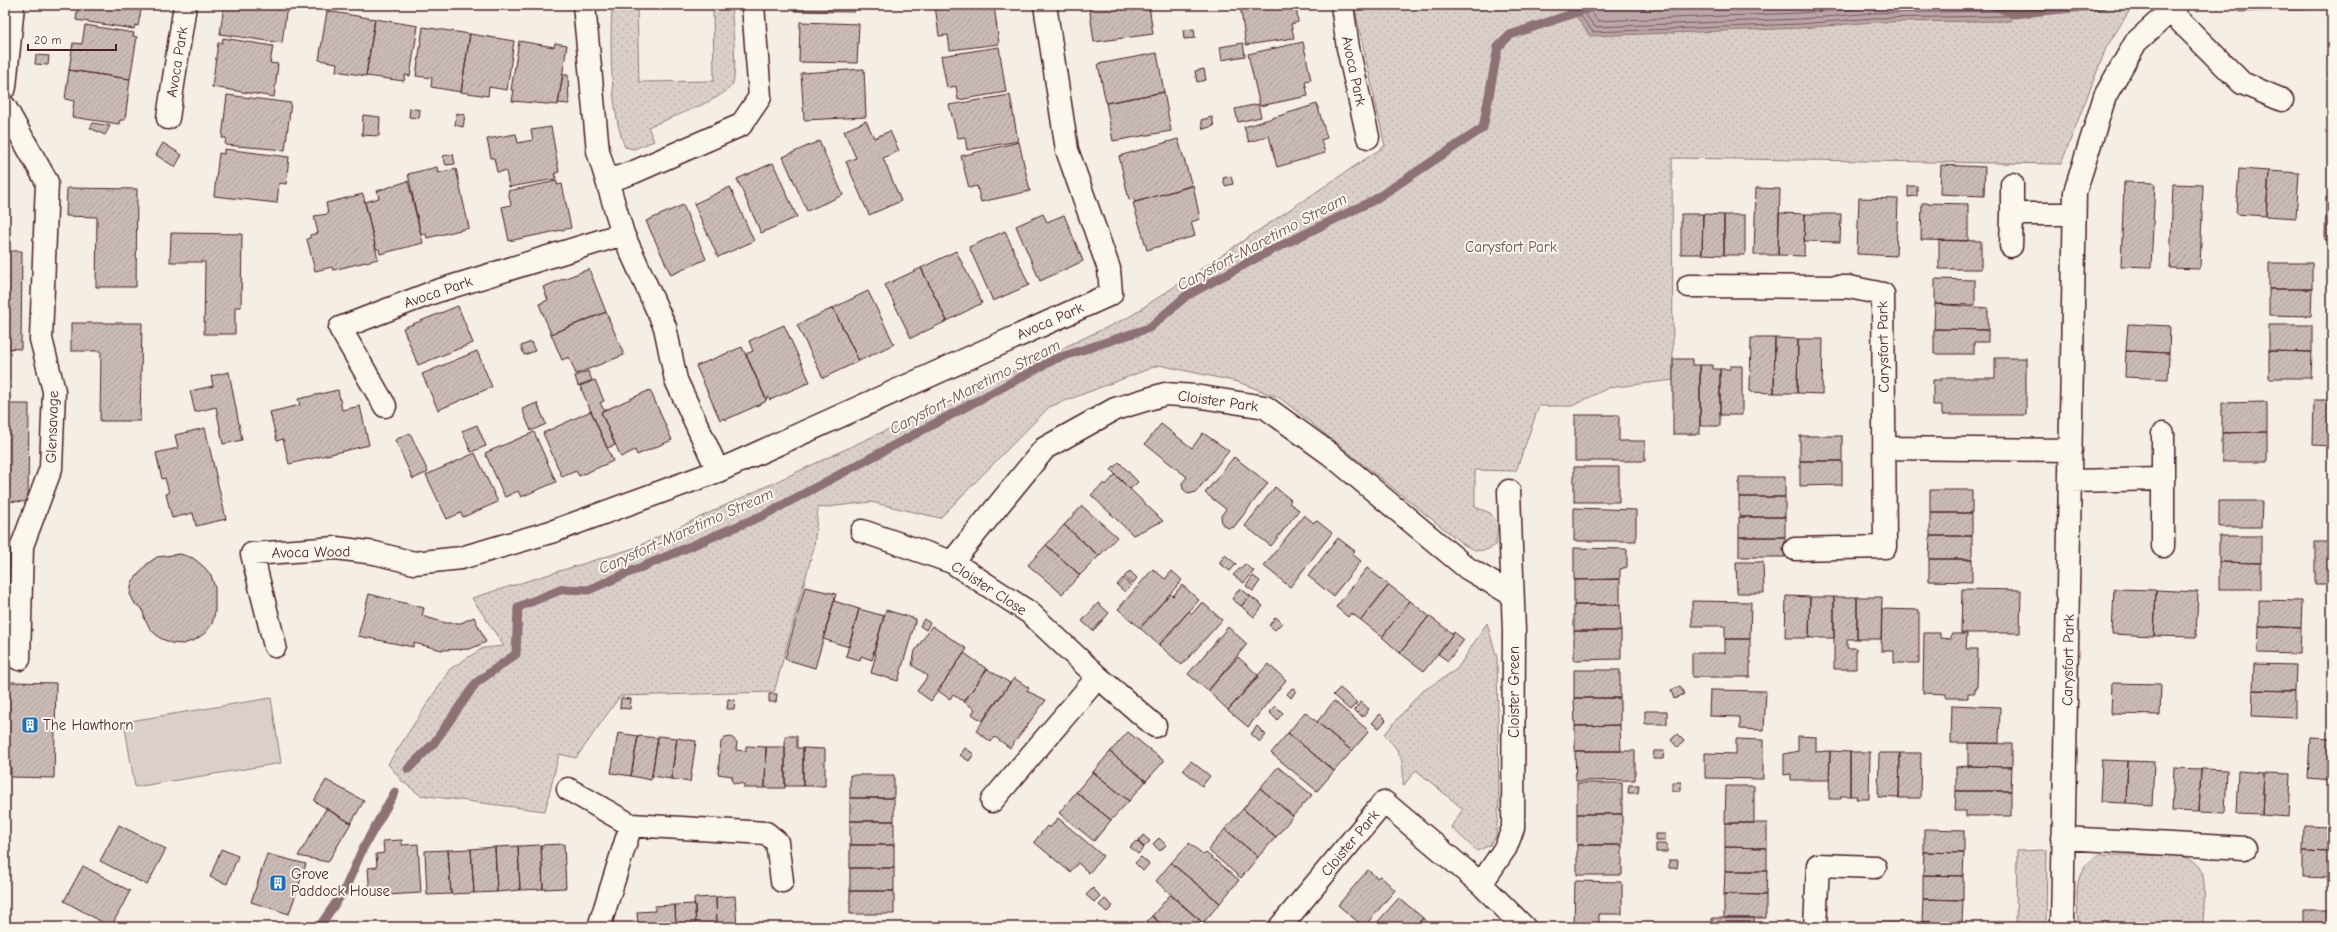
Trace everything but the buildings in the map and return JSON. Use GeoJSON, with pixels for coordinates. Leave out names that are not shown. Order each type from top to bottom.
{"type":"FeatureCollection","features":[{"type":"Feature","properties":{"kind":"street"},"geometry":{"type":"LineString","coordinates":[[5,87],[13,5]]}},
{"type":"Feature","properties":{"kind":"street","name":"Avoca Park"},"geometry":{"type":"LineString","coordinates":[[168,118],[185,5]]}},
{"type":"Feature","properties":{"kind":"street"},"geometry":{"type":"LineString","coordinates":[[584,5],[598,151],[623,234],[665,327],[676,380],[718,471]]}},
{"type":"Feature","properties":{"kind":"street"},"geometry":{"type":"LineString","coordinates":[[608,181],[634,172],[741,125],[760,97],[753,5]]}},
{"type":"Feature","properties":{"kind":"street","name":"Avoca Park"},"geometry":{"type":"LineString","coordinates":[[554,531],[718,471],[1111,294],[1109,268],[1067,150],[1045,5]]}},
{"type":"Feature","properties":{"kind":"street","name":"Avoca Park"},"geometry":{"type":"LineString","coordinates":[[1342,5],[1348,48],[1368,137]]}},
{"type":"Feature","properties":{"kind":"street","name":"Carysfort Park"},"geometry":{"type":"LineString","coordinates":[[2062,927],[2067,713],[2073,214],[2075,192],[2105,96],[2136,42],[2174,9],[2242,83],[2282,100]]}},
{"type":"Feature","properties":{"kind":"street","name":"Glensavage"},"geometry":{"type":"LineString","coordinates":[[5,107],[46,182],[41,339],[54,391],[51,468],[22,546],[20,659]]}},
{"type":"Feature","properties":{"kind":"street"},"geometry":{"type":"LineString","coordinates":[[2011,246],[2012,184]]}},
{"type":"Feature","properties":{"kind":"street"},"geometry":{"type":"LineString","coordinates":[[2012,214],[2073,214]]}},
{"type":"Feature","properties":{"kind":"street","name":"Avoca Park"},"geometry":{"type":"LineString","coordinates":[[385,406],[340,328],[434,292],[623,234]]}},
{"type":"Feature","properties":{"kind":"street","name":"Carysfort Park"},"geometry":{"type":"LineString","coordinates":[[1689,286],[1849,287],[1883,294],[1885,547],[1795,549]]}},
{"type":"Feature","properties":{"kind":"street","name":"Cloister Park"},"geometry":{"type":"LineString","coordinates":[[952,562],[1045,448],[1115,409],[1165,394],[1196,396],[1265,407],[1330,454],[1467,568],[1512,594]]}},
{"type":"Feature","properties":{"kind":"street"},"geometry":{"type":"LineString","coordinates":[[2163,434],[2163,546]]}},
{"type":"Feature","properties":{"kind":"street"},"geometry":{"type":"LineString","coordinates":[[1885,448],[2071,450]]}},
{"type":"Feature","properties":{"kind":"street"},"geometry":{"type":"LineString","coordinates":[[2070,481],[2162,479]]}},
{"type":"Feature","properties":{"kind":"street","name":"Cloister Green"},"geometry":{"type":"LineString","coordinates":[[1482,884],[1506,848],[1513,828],[1514,632],[1509,491]]}},
{"type":"Feature","properties":{"kind":"street","name":"Avoca Wood"},"geometry":{"type":"LineString","coordinates":[[275,646],[252,554],[336,548],[376,553],[414,563],[461,558],[554,531]]}},
{"type":"Feature","properties":{"kind":"street","name":"Cloister Close"},"geometry":{"type":"LineString","coordinates":[[862,531],[952,562],[1030,613],[1098,677],[1155,726]]}},
{"type":"Feature","properties":{"kind":"street"},"geometry":{"type":"LineString","coordinates":[[992,801],[1098,677]]}},
{"type":"Feature","properties":{"kind":"street"},"geometry":{"type":"LineString","coordinates":[[568,789],[631,825],[766,833],[776,842],[782,881]]}},
{"type":"Feature","properties":{"kind":"street","name":"Cloister Park"},"geometry":{"type":"LineString","coordinates":[[1280,927],[1384,802],[1482,884]]}},
{"type":"Feature","properties":{"kind":"street"},"geometry":{"type":"LineString","coordinates":[[599,927],[631,825]]}},
{"type":"Feature","properties":{"kind":"street"},"geometry":{"type":"LineString","coordinates":[[2063,838],[2245,848]]}},
{"type":"Feature","properties":{"kind":"street"},"geometry":{"type":"LineString","coordinates":[[1815,927],[1818,865],[1875,867]]}},
{"type":"Feature","properties":{"kind":"street"},"geometry":{"type":"LineString","coordinates":[[1482,884],[1524,927]]}},
{"type":"Feature","properties":{"kind":"green space"},"geometry":{"type":"Polygon","coordinates":[[[612,5],[637,5],[639,82],[714,81],[713,5],[731,5],[735,59],[734,79],[732,85],[726,91],[706,103],[648,127],[654,141],[634,149],[625,147],[616,116],[611,58],[612,5]]]}},
{"type":"Feature","properties":{"kind":"green space","name":"Carysfort Park"},"geometry":{"type":"Polygon","coordinates":[[[1354,5],[2133,5],[2106,48],[2061,164],[1672,158],[1673,380],[1608,388],[1572,406],[1539,406],[1516,471],[1475,470],[1475,507],[1490,513],[1498,523],[1496,545],[1491,548],[1476,550],[1463,544],[1280,398],[1238,382],[1159,365],[1049,407],[940,518],[871,502],[818,508],[814,547],[774,692],[620,696],[576,758],[559,754],[545,811],[420,795],[402,781],[388,764],[450,669],[483,648],[504,646],[472,598],[634,548],[1129,317],[1385,146],[1354,5]]]}},
{"type":"Feature","properties":{"kind":"green space"},"geometry":{"type":"Polygon","coordinates":[[[1487,623],[1497,658],[1499,801],[1496,837],[1490,845],[1477,851],[1451,827],[1463,809],[1416,770],[1403,786],[1401,758],[1395,747],[1384,735],[1420,693],[1457,669],[1487,623]]]}},
{"type":"Feature","properties":{"kind":"green space"},"geometry":{"type":"Polygon","coordinates":[[[271,698],[281,763],[135,787],[124,722],[271,698]]]}},
{"type":"Feature","properties":{"kind":"green space"},"geometry":{"type":"Polygon","coordinates":[[[2047,850],[2046,927],[2016,927],[2017,851],[2047,850]]]}},
{"type":"Feature","properties":{"kind":"green space"},"geometry":{"type":"Polygon","coordinates":[[[2098,855],[2180,855],[2193,861],[2202,871],[2204,886],[2203,926],[2211,927],[2078,927],[2077,896],[2079,878],[2089,862],[2098,855]]]}},
{"type":"Feature","properties":{"kind":"green space"},"geometry":{"type":"Polygon","coordinates":[[[1849,922],[1901,922],[1901,927],[1850,927],[1849,922]]]}},
{"type":"Feature","properties":{"kind":"water"},"geometry":{"type":"Polygon","coordinates":[[[1562,5],[2011,5],[2013,14],[2010,21],[1873,22],[1801,28],[1590,36],[1574,13],[1562,5]]]}},
{"type":"Feature","properties":{"kind":"waterway","name":"Carysfort-Maretimo Stream"},"geometry":{"type":"LineString","coordinates":[[408,769],[434,743],[476,683],[516,654],[518,607],[563,589],[588,590],[766,514],[1055,359],[1149,328],[1186,296],[1262,255],[1374,200],[1483,128],[1498,47],[1510,35],[1598,5]]}},
{"type":"Feature","properties":{"kind":"waterway","name":"Carysfort-Maretimo Stream"},"geometry":{"type":"LineString","coordinates":[[1993,5],[2013,14],[2103,5]]}},
{"type":"Feature","properties":{"kind":"waterway","name":"Carysfort-Maretimo Stream"},"geometry":{"type":"LineString","coordinates":[[2241,8],[2323,5]]}},
{"type":"Feature","properties":{"kind":"waterway","name":"Carysfort-Maretimo Stream"},"geometry":{"type":"LineString","coordinates":[[319,927],[344,891],[363,848],[395,792]]}},
{"type":"Feature","properties":{"kind":"place","name":"The Hawthorn"},"geometry":{"type":"Point","coordinates":[30,725]}},
{"type":"Feature","properties":{"kind":"place","name":"Grove Paddock House"},"geometry":{"type":"Point","coordinates":[278,883]}}]}
